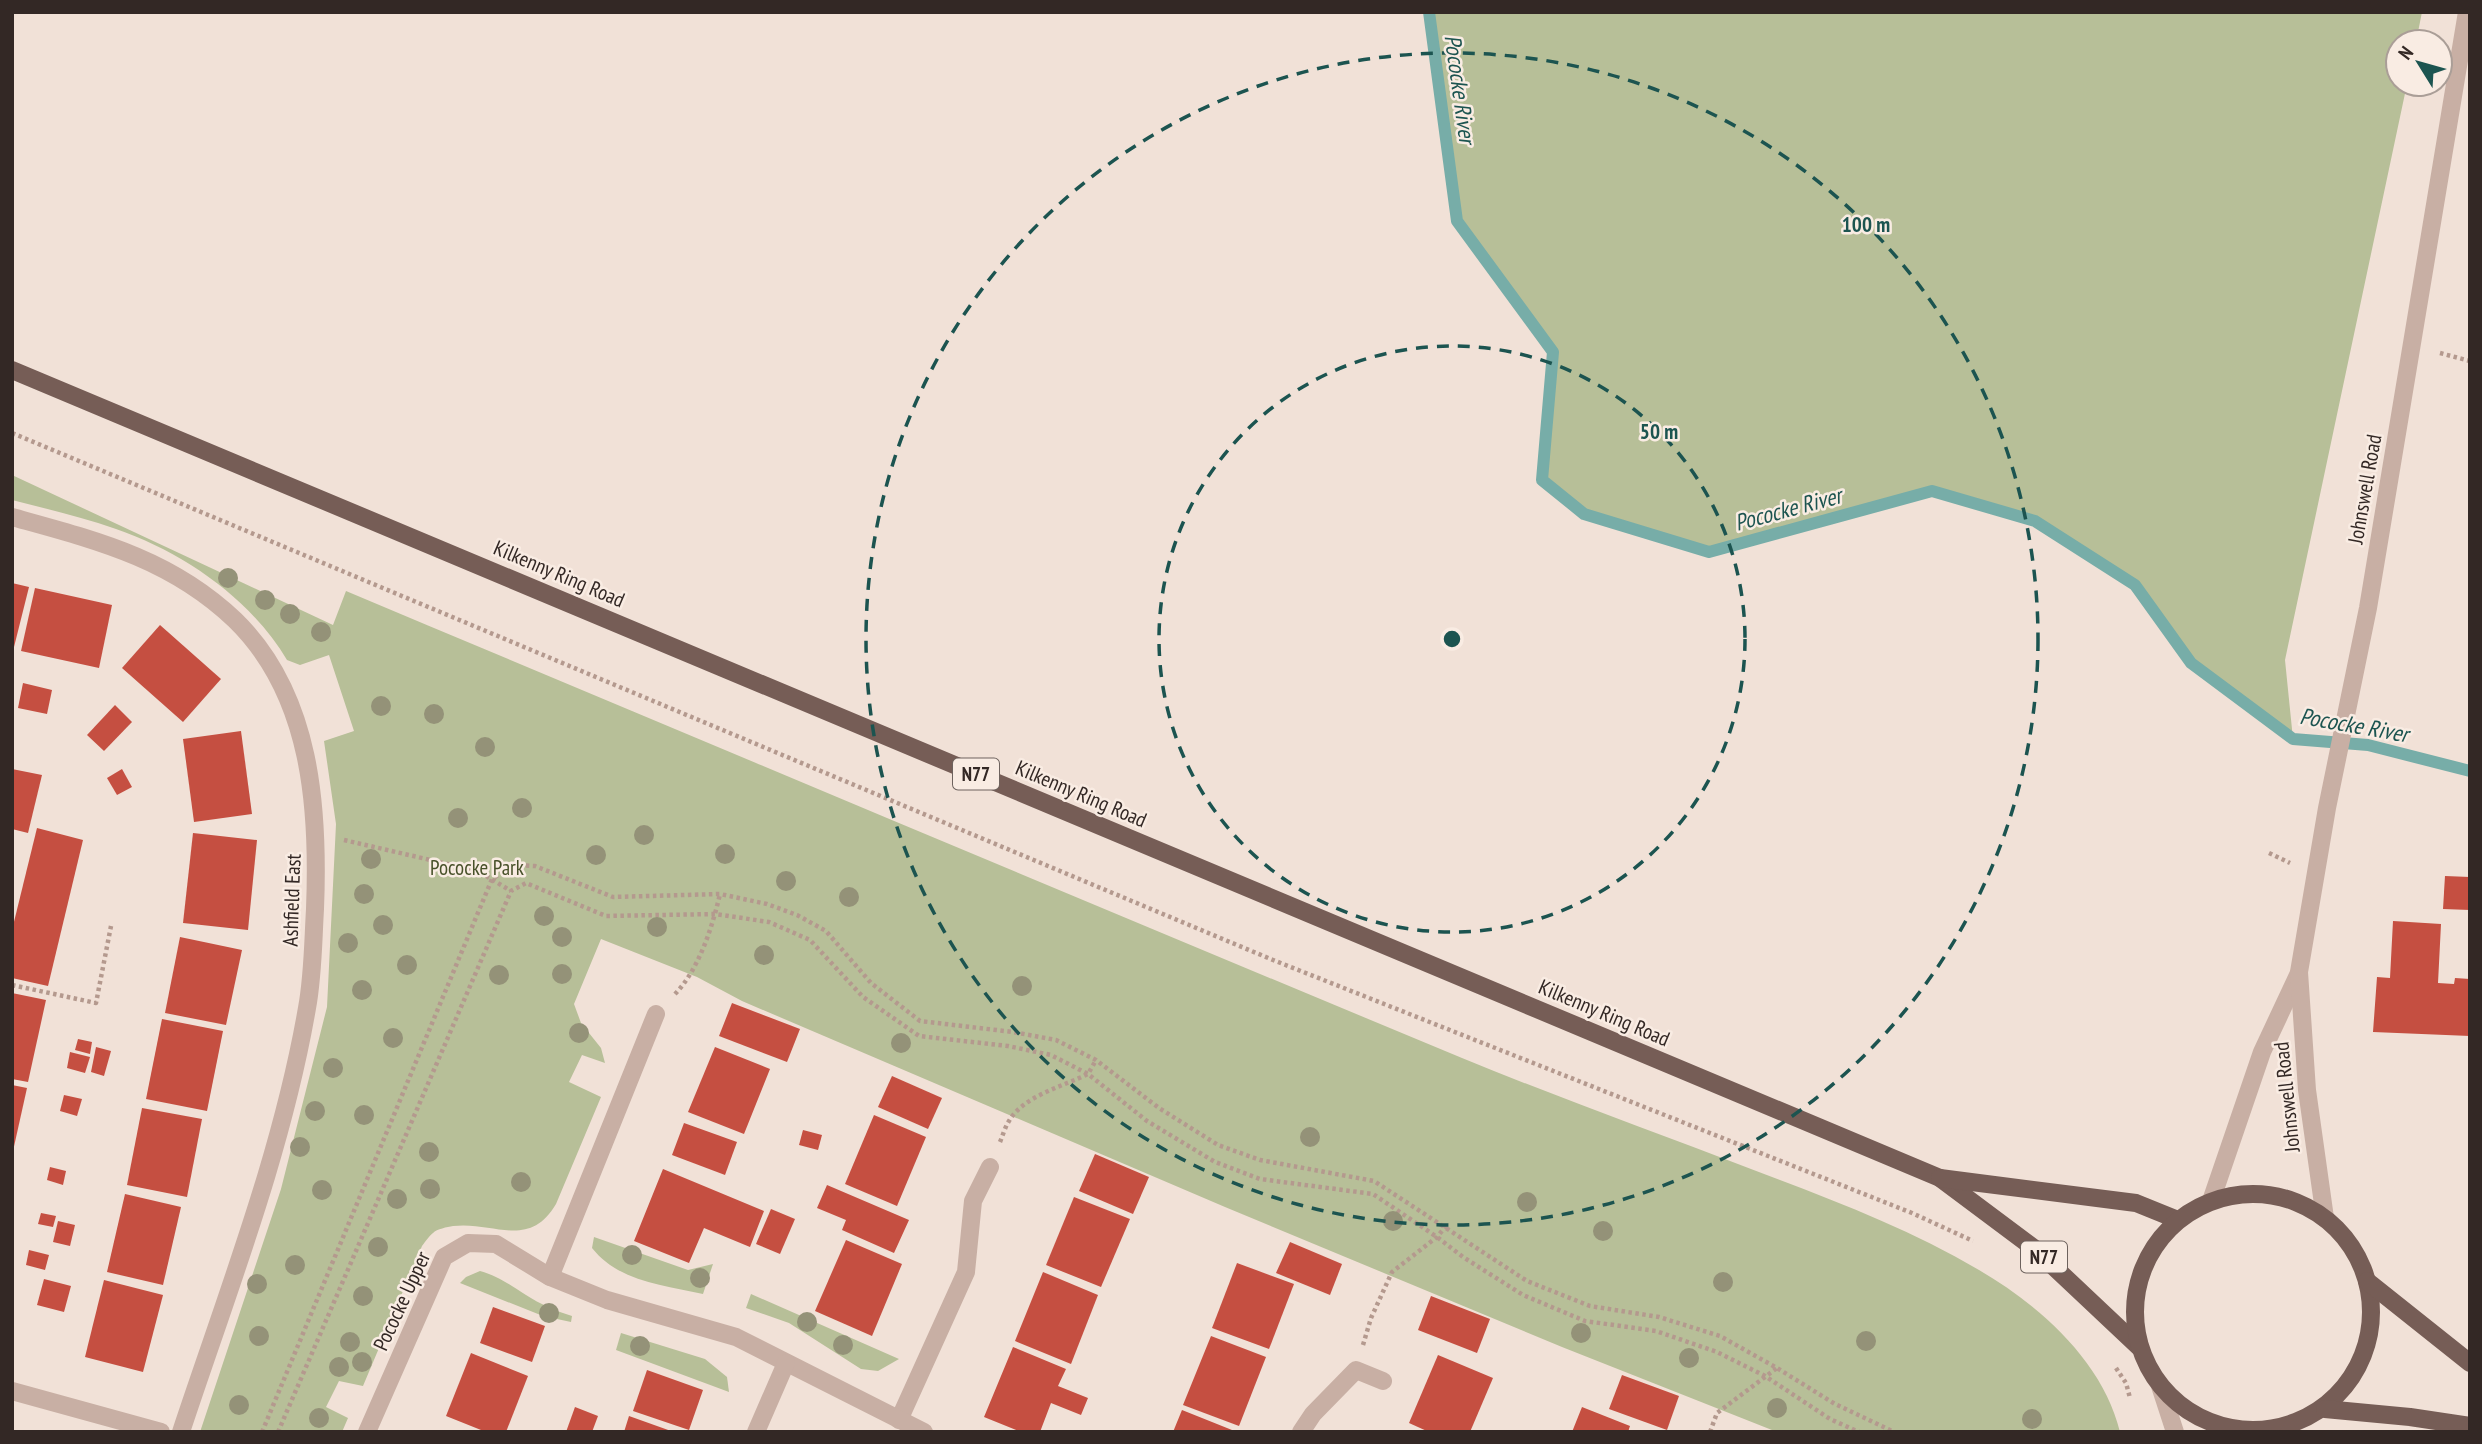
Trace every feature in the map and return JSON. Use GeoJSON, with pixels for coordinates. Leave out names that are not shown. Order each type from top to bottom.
{"type":"FeatureCollection","features":[{"type":"Feature","properties":{"kind":"main road","name":"Kilkenny Ring Road"},"geometry":{"type":"LineString","coordinates":[[12,370],[1940,1178],[2035,1249],[2139,1347]]}},
{"type":"Feature","properties":{"kind":"main road","name":"Kilkenny Ring Road"},"geometry":{"type":"LineString","coordinates":[[1940,1178],[2136,1203],[2178,1220]]}},
{"type":"Feature","properties":{"kind":"main road","name":"N77"},"geometry":{"type":"LineString","coordinates":[[2248,1193],[2292,1200],[2325,1218],[2347,1240],[2367,1281],[2370,1329],[2364,1363],[2325,1409],[2285,1429],[2233,1429],[2196,1417],[2160,1386],[2139,1347],[2136,1294],[2148,1257],[2178,1220],[2211,1201],[2248,1193]]}},
{"type":"Feature","properties":{"kind":"main road","name":"N77"},"geometry":{"type":"LineString","coordinates":[[2367,1281],[2470,1363]]}},
{"type":"Feature","properties":{"kind":"main road","name":"N77"},"geometry":{"type":"LineString","coordinates":[[2325,1409],[2470,1426]]}},
{"type":"Feature","properties":{"kind":"street","name":"Johnswell Road"},"geometry":{"type":"LineString","coordinates":[[2325,1218],[2307,1090],[2299,972],[2327,808],[2368,608],[2467,12]]}},
{"type":"Feature","properties":{"kind":"street","name":"Ashfield East"},"geometry":{"type":"LineString","coordinates":[[12,517],[112,545],[155,564],[195,589],[234,620],[261,650],[280,683],[302,737],[316,834],[312,970],[307,1008],[291,1085],[263,1182],[181,1432]]}},
{"type":"Feature","properties":{"kind":"street","name":"Johnswell Road"},"geometry":{"type":"LineString","coordinates":[[2211,1201],[2262,1052],[2299,972]]}},
{"type":"Feature","properties":{"kind":"street"},"geometry":{"type":"LineString","coordinates":[[550,1277],[656,1014]]}},
{"type":"Feature","properties":{"kind":"street"},"geometry":{"type":"LineString","coordinates":[[899,1420],[966,1272],[973,1201],[990,1167]]}},
{"type":"Feature","properties":{"kind":"street","name":"Pococke Upper"},"geometry":{"type":"LineString","coordinates":[[367,1432],[444,1257],[468,1243],[496,1244],[550,1277],[607,1300],[736,1337],[923,1432]]}},
{"type":"Feature","properties":{"kind":"street"},"geometry":{"type":"LineString","coordinates":[[756,1432],[786,1363]]}},
{"type":"Feature","properties":{"kind":"street"},"geometry":{"type":"LineString","coordinates":[[1301,1432],[1313,1414],[1356,1370],[1383,1381]]}},
{"type":"Feature","properties":{"kind":"street"},"geometry":{"type":"LineString","coordinates":[[2160,1386],[2175,1432]]}},
{"type":"Feature","properties":{"kind":"street"},"geometry":{"type":"LineString","coordinates":[[12,1391],[161,1432]]}},
{"type":"Feature","properties":{"kind":"path"},"geometry":{"type":"LineString","coordinates":[[2446,355],[2470,361]]}},
{"type":"Feature","properties":{"kind":"path"},"geometry":{"type":"LineString","coordinates":[[12,433],[1273,960],[1912,1213],[1974,1242]]}},
{"type":"Feature","properties":{"kind":"path"},"geometry":{"type":"LineString","coordinates":[[343,839],[478,872],[511,891]]}},
{"type":"Feature","properties":{"kind":"path"},"geometry":{"type":"LineString","coordinates":[[2269,853],[2292,864]]}},
{"type":"Feature","properties":{"kind":"path"},"geometry":{"type":"LineString","coordinates":[[262,1432],[492,879],[513,865],[535,866],[613,897],[720,894],[767,904],[797,915],[826,931],[871,983],[920,1021],[1013,1032],[1056,1041],[1096,1060],[1159,1108],[1218,1145],[1260,1160],[1374,1181],[1527,1281],[1590,1306],[1659,1317],[1720,1336],[1777,1367],[1835,1404],[1894,1432]]}},
{"type":"Feature","properties":{"kind":"path"},"geometry":{"type":"LineString","coordinates":[[278,1432],[511,891],[526,883],[606,915],[715,914],[769,922],[810,940],[863,997],[919,1036],[1008,1046],[1051,1055],[1088,1074],[1147,1121],[1215,1161],[1259,1179],[1373,1194],[1523,1296],[1585,1321],[1656,1331],[1705,1348],[1765,1377],[1830,1419],[1859,1432]]}},
{"type":"Feature","properties":{"kind":"path"},"geometry":{"type":"LineString","coordinates":[[689,980],[720,894]]}},
{"type":"Feature","properties":{"kind":"path"},"geometry":{"type":"LineString","coordinates":[[12,985],[96,1003],[111,926]]}},
{"type":"Feature","properties":{"kind":"path"},"geometry":{"type":"LineString","coordinates":[[999,1145],[1017,1111],[1045,1092],[1088,1074],[1096,1060]]}},
{"type":"Feature","properties":{"kind":"path"},"geometry":{"type":"LineString","coordinates":[[1371,1318],[1392,1272],[1437,1237],[1446,1226]]}},
{"type":"Feature","properties":{"kind":"path"},"geometry":{"type":"LineString","coordinates":[[2110,1360],[2126,1383],[2134,1407]]}},
{"type":"Feature","properties":{"kind":"path"},"geometry":{"type":"LineString","coordinates":[[1710,1432],[1717,1413],[1777,1367]]}},
{"type":"Feature","properties":{"kind":"green space"},"geometry":{"type":"Polygon","coordinates":[[[1429,12],[2422,12],[2419,28],[2384,28],[2384,98],[2404,98],[2285,660],[2293,739],[2191,663],[2135,585],[2035,521],[1932,491],[1709,552],[1584,514],[1542,480],[1553,352],[1457,221],[1429,12]]]}},
{"type":"Feature","properties":{"kind":"green space","name":"Pococke Park"},"geometry":{"type":"Polygon","coordinates":[[[12,475],[333,625],[346,591],[1462,1058],[1896,1227],[2002,1284],[2045,1318],[2084,1359],[2112,1406],[2120,1432],[1777,1432],[1562,1347],[1225,1207],[742,1001],[697,977],[601,939],[574,1004],[581,1023],[601,1048],[605,1063],[582,1055],[569,1082],[601,1097],[556,1204],[546,1218],[522,1230],[453,1226],[437,1230],[430,1236],[422,1246],[363,1386],[339,1381],[326,1407],[348,1418],[342,1432],[200,1432],[281,1189],[327,1007],[336,824],[324,741],[354,731],[329,655],[300,665],[287,660],[255,617],[213,580],[190,564],[116,529],[12,500],[12,475]]]}},
{"type":"Feature","properties":{"kind":"green space"},"geometry":{"type":"Polygon","coordinates":[[[594,1237],[688,1270],[713,1264],[703,1294],[628,1275],[603,1259],[592,1248],[594,1237]]]}},
{"type":"Feature","properties":{"kind":"green space"},"geometry":{"type":"Polygon","coordinates":[[[480,1271],[498,1278],[554,1310],[572,1316],[571,1322],[543,1316],[460,1283],[480,1271]]]}},
{"type":"Feature","properties":{"kind":"green space"},"geometry":{"type":"Polygon","coordinates":[[[751,1294],[899,1359],[878,1371],[861,1369],[789,1323],[746,1308],[751,1294]]]}},
{"type":"Feature","properties":{"kind":"green space"},"geometry":{"type":"Polygon","coordinates":[[[621,1333],[705,1359],[727,1377],[729,1392],[616,1350],[621,1333]]]}},
{"type":"Feature","properties":{"kind":"building"},"geometry":{"type":"Polygon","coordinates":[[[12,583],[29,587],[13,651],[12,651],[12,583]]]}},
{"type":"Feature","properties":{"kind":"building"},"geometry":{"type":"Polygon","coordinates":[[[35,588],[112,605],[99,668],[21,651],[35,588]]]}},
{"type":"Feature","properties":{"kind":"building"},"geometry":{"type":"Polygon","coordinates":[[[160,625],[221,679],[183,722],[122,668],[160,625]]]}},
{"type":"Feature","properties":{"kind":"building"},"geometry":{"type":"Polygon","coordinates":[[[23,683],[52,690],[47,714],[18,708],[23,683]]]}},
{"type":"Feature","properties":{"kind":"building"},"geometry":{"type":"Polygon","coordinates":[[[115,705],[132,722],[104,751],[87,735],[115,705]]]}},
{"type":"Feature","properties":{"kind":"building"},"geometry":{"type":"Polygon","coordinates":[[[241,731],[252,814],[194,822],[183,739],[241,731]]]}},
{"type":"Feature","properties":{"kind":"building"},"geometry":{"type":"Polygon","coordinates":[[[12,769],[42,775],[28,833],[12,829],[12,769]]]}},
{"type":"Feature","properties":{"kind":"building"},"geometry":{"type":"Polygon","coordinates":[[[122,769],[132,787],[117,795],[107,778],[122,769]]]}},
{"type":"Feature","properties":{"kind":"building"},"geometry":{"type":"Polygon","coordinates":[[[37,828],[83,840],[48,986],[12,978],[12,930],[37,828]]]}},
{"type":"Feature","properties":{"kind":"building"},"geometry":{"type":"Polygon","coordinates":[[[193,833],[257,840],[248,930],[183,923],[193,833]]]}},
{"type":"Feature","properties":{"kind":"building"},"geometry":{"type":"Polygon","coordinates":[[[2445,876],[2470,877],[2470,910],[2443,909],[2445,876]]]}},
{"type":"Feature","properties":{"kind":"building"},"geometry":{"type":"Polygon","coordinates":[[[2393,921],[2441,924],[2438,983],[2454,984],[2455,978],[2470,979],[2470,1036],[2373,1032],[2377,977],[2390,978],[2393,921]]]}},
{"type":"Feature","properties":{"kind":"building"},"geometry":{"type":"Polygon","coordinates":[[[180,937],[242,950],[226,1025],[165,1013],[180,937]]]}},
{"type":"Feature","properties":{"kind":"building"},"geometry":{"type":"Polygon","coordinates":[[[12,993],[46,1000],[28,1082],[12,1079],[12,993]]]}},
{"type":"Feature","properties":{"kind":"building"},"geometry":{"type":"Polygon","coordinates":[[[732,1003],[800,1029],[787,1062],[719,1036],[732,1003]]]}},
{"type":"Feature","properties":{"kind":"building"},"geometry":{"type":"Polygon","coordinates":[[[162,1019],[223,1031],[207,1111],[146,1099],[162,1019]]]}},
{"type":"Feature","properties":{"kind":"building"},"geometry":{"type":"Polygon","coordinates":[[[78,1039],[92,1042],[90,1054],[75,1050],[78,1039]]]}},
{"type":"Feature","properties":{"kind":"building"},"geometry":{"type":"Polygon","coordinates":[[[96,1047],[111,1051],[104,1076],[91,1072],[96,1047]]]}},
{"type":"Feature","properties":{"kind":"building"},"geometry":{"type":"Polygon","coordinates":[[[715,1047],[770,1069],[744,1134],[688,1112],[715,1047]]]}},
{"type":"Feature","properties":{"kind":"building"},"geometry":{"type":"Polygon","coordinates":[[[70,1052],[90,1057],[85,1073],[67,1068],[70,1052]]]}},
{"type":"Feature","properties":{"kind":"building"},"geometry":{"type":"Polygon","coordinates":[[[892,1076],[942,1098],[928,1129],[878,1107],[892,1076]]]}},
{"type":"Feature","properties":{"kind":"building"},"geometry":{"type":"Polygon","coordinates":[[[12,1085],[27,1088],[13,1151],[12,1151],[12,1085]]]}},
{"type":"Feature","properties":{"kind":"building"},"geometry":{"type":"Polygon","coordinates":[[[64,1095],[82,1099],[77,1116],[60,1111],[64,1095]]]}},
{"type":"Feature","properties":{"kind":"building"},"geometry":{"type":"Polygon","coordinates":[[[142,1108],[202,1119],[187,1197],[127,1185],[142,1108]]]}},
{"type":"Feature","properties":{"kind":"building"},"geometry":{"type":"Polygon","coordinates":[[[874,1115],[926,1137],[897,1206],[845,1184],[874,1115]]]}},
{"type":"Feature","properties":{"kind":"building"},"geometry":{"type":"Polygon","coordinates":[[[684,1123],[737,1142],[725,1175],[672,1155],[684,1123]]]}},
{"type":"Feature","properties":{"kind":"building"},"geometry":{"type":"Polygon","coordinates":[[[803,1130],[822,1135],[818,1150],[799,1145],[803,1130]]]}},
{"type":"Feature","properties":{"kind":"building"},"geometry":{"type":"Polygon","coordinates":[[[1095,1154],[1149,1177],[1133,1214],[1079,1191],[1095,1154]]]}},
{"type":"Feature","properties":{"kind":"building"},"geometry":{"type":"Polygon","coordinates":[[[50,1167],[66,1171],[63,1185],[47,1180],[50,1167]]]}},
{"type":"Feature","properties":{"kind":"building"},"geometry":{"type":"Polygon","coordinates":[[[663,1169],[764,1211],[750,1247],[704,1228],[689,1263],[634,1241],[663,1169]]]}},
{"type":"Feature","properties":{"kind":"building"},"geometry":{"type":"Polygon","coordinates":[[[827,1185],[909,1220],[894,1253],[842,1230],[846,1220],[817,1208],[827,1185]]]}},
{"type":"Feature","properties":{"kind":"building"},"geometry":{"type":"Polygon","coordinates":[[[125,1194],[181,1207],[163,1285],[107,1272],[125,1194]]]}},
{"type":"Feature","properties":{"kind":"building"},"geometry":{"type":"Polygon","coordinates":[[[1074,1197],[1130,1219],[1101,1287],[1046,1265],[1074,1197]]]}},
{"type":"Feature","properties":{"kind":"building"},"geometry":{"type":"Polygon","coordinates":[[[771,1209],[795,1219],[780,1254],[756,1244],[771,1209]]]}},
{"type":"Feature","properties":{"kind":"building"},"geometry":{"type":"Polygon","coordinates":[[[41,1213],[56,1216],[53,1227],[38,1224],[41,1213]]]}},
{"type":"Feature","properties":{"kind":"building"},"geometry":{"type":"Polygon","coordinates":[[[58,1221],[75,1225],[70,1246],[53,1242],[58,1221]]]}},
{"type":"Feature","properties":{"kind":"building"},"geometry":{"type":"Polygon","coordinates":[[[846,1240],[902,1264],[872,1336],[815,1311],[846,1240]]]}},
{"type":"Feature","properties":{"kind":"building"},"geometry":{"type":"Polygon","coordinates":[[[1290,1242],[1342,1264],[1330,1295],[1276,1273],[1290,1242]]]}},
{"type":"Feature","properties":{"kind":"building"},"geometry":{"type":"Polygon","coordinates":[[[29,1250],[49,1255],[45,1270],[26,1265],[29,1250]]]}},
{"type":"Feature","properties":{"kind":"building"},"geometry":{"type":"Polygon","coordinates":[[[1237,1263],[1294,1284],[1269,1349],[1212,1328],[1237,1263]]]}},
{"type":"Feature","properties":{"kind":"building"},"geometry":{"type":"Polygon","coordinates":[[[1043,1272],[1098,1295],[1071,1364],[1015,1341],[1043,1272]]]}},
{"type":"Feature","properties":{"kind":"building"},"geometry":{"type":"Polygon","coordinates":[[[44,1279],[71,1286],[64,1312],[37,1305],[44,1279]]]}},
{"type":"Feature","properties":{"kind":"building"},"geometry":{"type":"Polygon","coordinates":[[[104,1280],[163,1295],[143,1372],[85,1357],[104,1280]]]}},
{"type":"Feature","properties":{"kind":"building"},"geometry":{"type":"Polygon","coordinates":[[[1431,1296],[1490,1319],[1477,1353],[1418,1330],[1431,1296]]]}},
{"type":"Feature","properties":{"kind":"building"},"geometry":{"type":"Polygon","coordinates":[[[493,1307],[545,1326],[532,1362],[480,1343],[493,1307]]]}},
{"type":"Feature","properties":{"kind":"building"},"geometry":{"type":"Polygon","coordinates":[[[1211,1336],[1266,1357],[1239,1426],[1183,1405],[1211,1336]]]}},
{"type":"Feature","properties":{"kind":"building"},"geometry":{"type":"Polygon","coordinates":[[[1013,1347],[1066,1369],[1058,1386],[1088,1398],[1081,1415],[1051,1403],[1040,1432],[1021,1432],[984,1417],[1013,1347]]]}},
{"type":"Feature","properties":{"kind":"building"},"geometry":{"type":"Polygon","coordinates":[[[471,1353],[528,1376],[506,1432],[486,1432],[446,1416],[471,1353]]]}},
{"type":"Feature","properties":{"kind":"building"},"geometry":{"type":"Polygon","coordinates":[[[1438,1355],[1493,1378],[1470,1432],[1429,1432],[1409,1423],[1438,1355]]]}},
{"type":"Feature","properties":{"kind":"building"},"geometry":{"type":"Polygon","coordinates":[[[647,1370],[703,1390],[689,1430],[633,1411],[647,1370]]]}},
{"type":"Feature","properties":{"kind":"building"},"geometry":{"type":"Polygon","coordinates":[[[1622,1375],[1679,1396],[1667,1430],[1609,1409],[1622,1375]]]}},
{"type":"Feature","properties":{"kind":"building"},"geometry":{"type":"Polygon","coordinates":[[[575,1407],[598,1416],[592,1432],[566,1432],[575,1407]]]}},
{"type":"Feature","properties":{"kind":"building"},"geometry":{"type":"Polygon","coordinates":[[[1582,1407],[1630,1426],[1628,1432],[1572,1432],[1582,1407]]]}},
{"type":"Feature","properties":{"kind":"building"},"geometry":{"type":"Polygon","coordinates":[[[1182,1410],[1237,1432],[1173,1432],[1182,1410]]]}},
{"type":"Feature","properties":{"kind":"building"},"geometry":{"type":"Polygon","coordinates":[[[629,1416],[671,1431],[671,1432],[624,1432],[629,1416]]]}},
{"type":"Feature","properties":{"kind":"waterway","name":"Pococke River"},"geometry":{"type":"LineString","coordinates":[[1429,12],[1457,221],[1553,352],[1542,480],[1584,514],[1709,552],[1932,491],[2035,521],[2135,585],[2191,663],[2293,739],[2368,745],[2470,771]]}}]}
